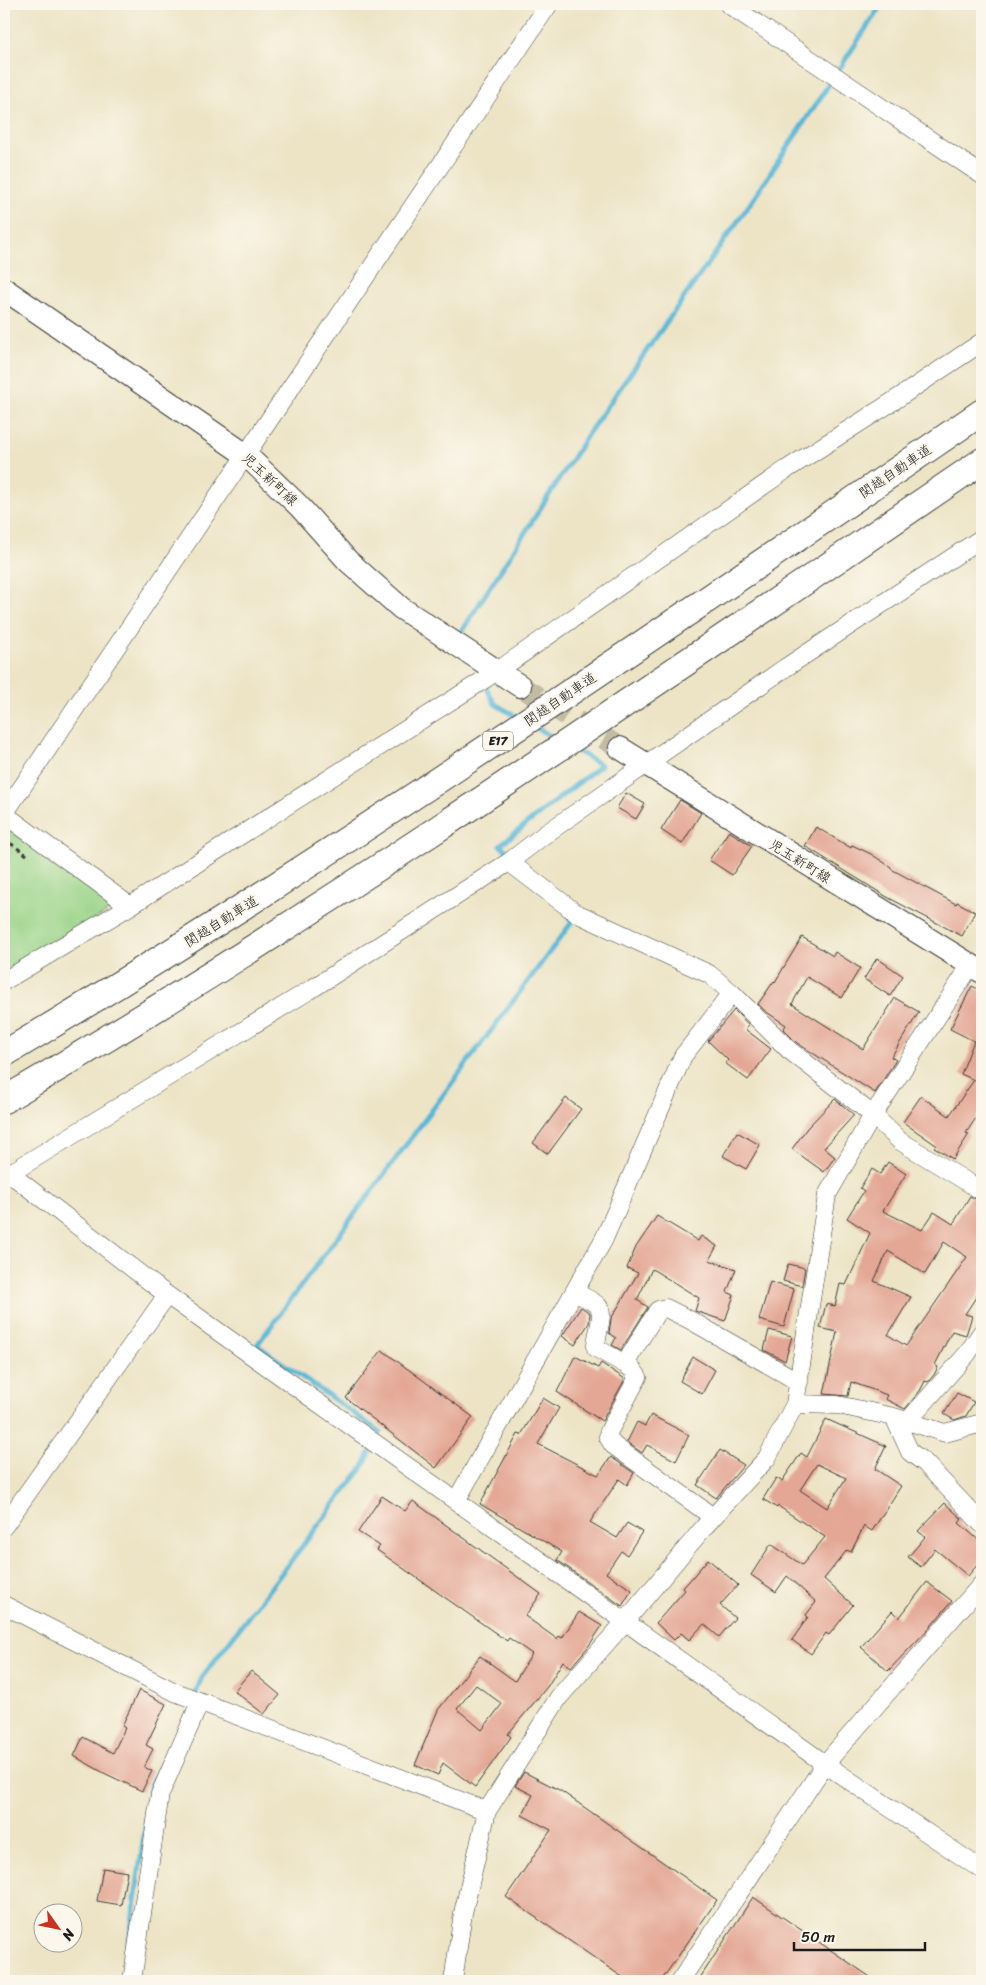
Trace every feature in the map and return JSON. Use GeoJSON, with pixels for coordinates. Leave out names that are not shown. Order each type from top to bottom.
{"type":"FeatureCollection","features":[{"type":"Feature","properties":{"kind":"highway","name":"関越自動車道"},"geometry":{"type":"LineString","coordinates":[[4,1054],[185,944],[458,768],[982,412]]}},
{"type":"Feature","properties":{"kind":"highway"},"geometry":{"type":"LineString","coordinates":[[4,1100],[111,1037],[383,865],[612,713],[982,460]]}},
{"type":"Feature","properties":{"kind":"main road","name":"児玉新町線"},"geometry":{"type":"LineString","coordinates":[[4,289],[246,455],[299,506],[348,561],[401,608],[520,686]]}},
{"type":"Feature","properties":{"kind":"main road","name":"児玉新町線"},"geometry":{"type":"LineString","coordinates":[[620,748],[977,969]]}},
{"type":"Feature","properties":{"kind":"street"},"geometry":{"type":"LineString","coordinates":[[130,906],[4,814],[549,4]]}},
{"type":"Feature","properties":{"kind":"street"},"geometry":{"type":"LineString","coordinates":[[728,4],[982,175]]}},
{"type":"Feature","properties":{"kind":"street"},"geometry":{"type":"LineString","coordinates":[[4,981],[130,906],[496,672],[787,469],[982,342]]}},
{"type":"Feature","properties":{"kind":"street"},"geometry":{"type":"LineString","coordinates":[[982,538],[785,668],[509,862],[313,988],[6,1173],[166,1295],[825,1764],[982,1870]]}},
{"type":"Feature","properties":{"kind":"street"},"geometry":{"type":"LineString","coordinates":[[509,862],[576,912],[709,974],[732,993],[789,1050],[873,1115],[900,1141],[982,1191]]}},
{"type":"Feature","properties":{"kind":"street"},"geometry":{"type":"LineString","coordinates":[[453,1981],[463,1913],[487,1812],[558,1697],[713,1517],[768,1458],[795,1404],[827,1195],[873,1115],[977,969]]}},
{"type":"Feature","properties":{"kind":"street"},"geometry":{"type":"LineString","coordinates":[[456,1501],[604,1239],[683,1056],[732,993]]}},
{"type":"Feature","properties":{"kind":"street"},"geometry":{"type":"LineString","coordinates":[[574,1292],[599,1306],[602,1314],[596,1339],[596,1348],[625,1364],[638,1377],[609,1431],[608,1437],[614,1445],[713,1517]]}},
{"type":"Feature","properties":{"kind":"street"},"geometry":{"type":"LineString","coordinates":[[4,1526],[166,1295]]}},
{"type":"Feature","properties":{"kind":"street"},"geometry":{"type":"LineString","coordinates":[[625,1364],[658,1310],[666,1308],[799,1382]]}},
{"type":"Feature","properties":{"kind":"street"},"geometry":{"type":"LineString","coordinates":[[901,1419],[967,1354],[982,1332]]}},
{"type":"Feature","properties":{"kind":"street"},"geometry":{"type":"LineString","coordinates":[[795,1404],[838,1404],[901,1419],[945,1433],[982,1423]]}},
{"type":"Feature","properties":{"kind":"street"},"geometry":{"type":"LineString","coordinates":[[901,1419],[910,1452],[925,1463],[982,1524]]}},
{"type":"Feature","properties":{"kind":"street"},"geometry":{"type":"LineString","coordinates":[[680,1981],[825,1764],[982,1584]]}},
{"type":"Feature","properties":{"kind":"street"},"geometry":{"type":"LineString","coordinates":[[4,1605],[175,1692],[487,1812]]}},
{"type":"Feature","properties":{"kind":"street"},"geometry":{"type":"LineString","coordinates":[[132,1981],[160,1794],[200,1702]]}},
{"type":"Feature","properties":{"kind":"path"},"geometry":{"type":"LineString","coordinates":[[4,839],[35,860]]}},
{"type":"Feature","properties":{"kind":"green space"},"geometry":{"type":"Polygon","coordinates":[[[4,827],[118,906],[4,971],[4,827]]]}},
{"type":"Feature","properties":{"kind":"building"},"geometry":{"type":"Polygon","coordinates":[[[626,793],[645,804],[636,819],[617,808],[626,793]]]}},
{"type":"Feature","properties":{"kind":"building"},"geometry":{"type":"Polygon","coordinates":[[[680,800],[701,813],[682,844],[661,830],[680,800]]]}},
{"type":"Feature","properties":{"kind":"building"},"geometry":{"type":"Polygon","coordinates":[[[816,827],[851,848],[852,845],[871,854],[891,867],[891,869],[956,904],[957,902],[975,912],[962,936],[887,897],[805,846],[816,827]]]}},
{"type":"Feature","properties":{"kind":"building"},"geometry":{"type":"Polygon","coordinates":[[[729,831],[752,846],[732,875],[709,860],[729,831]]]}},
{"type":"Feature","properties":{"kind":"building"},"geometry":{"type":"Polygon","coordinates":[[[802,937],[833,956],[835,952],[860,968],[842,998],[807,977],[792,1004],[863,1049],[895,998],[919,1012],[891,1057],[896,1060],[875,1093],[797,1043],[783,1029],[786,1025],[758,1004],[775,982],[802,937]]]}},
{"type":"Feature","properties":{"kind":"building"},"geometry":{"type":"Polygon","coordinates":[[[877,958],[903,976],[890,996],[864,979],[877,958]]]}},
{"type":"Feature","properties":{"kind":"building"},"geometry":{"type":"Polygon","coordinates":[[[972,986],[982,991],[982,1109],[966,1133],[969,1134],[953,1159],[934,1147],[936,1145],[903,1122],[921,1096],[949,1116],[974,1080],[961,1074],[974,1041],[950,1029],[972,986]]]}},
{"type":"Feature","properties":{"kind":"building"},"geometry":{"type":"Polygon","coordinates":[[[734,1010],[749,1025],[745,1029],[771,1049],[748,1080],[725,1063],[728,1060],[708,1041],[734,1010]]]}},
{"type":"Feature","properties":{"kind":"building"},"geometry":{"type":"Polygon","coordinates":[[[566,1098],[581,1109],[548,1154],[533,1143],[566,1098]]]}},
{"type":"Feature","properties":{"kind":"building"},"geometry":{"type":"Polygon","coordinates":[[[835,1099],[854,1115],[824,1148],[835,1157],[824,1172],[792,1149],[807,1128],[835,1099]]]}},
{"type":"Feature","properties":{"kind":"building"},"geometry":{"type":"Polygon","coordinates":[[[737,1132],[760,1145],[746,1169],[723,1156],[737,1132]]]}},
{"type":"Feature","properties":{"kind":"building"},"geometry":{"type":"Polygon","coordinates":[[[888,1162],[906,1174],[883,1211],[922,1230],[934,1212],[953,1224],[970,1196],[982,1202],[982,1288],[965,1314],[972,1316],[966,1335],[952,1331],[935,1365],[938,1367],[934,1375],[928,1382],[925,1381],[920,1391],[905,1409],[885,1399],[887,1395],[851,1382],[848,1396],[824,1394],[837,1332],[820,1328],[826,1304],[835,1306],[840,1284],[846,1285],[870,1233],[847,1218],[864,1191],[860,1188],[872,1169],[880,1174],[888,1162]],[[944,1242],[925,1274],[888,1251],[874,1281],[911,1297],[888,1335],[906,1346],[967,1257],[944,1242]]]}},
{"type":"Feature","properties":{"kind":"building"},"geometry":{"type":"Polygon","coordinates":[[[657,1216],[698,1241],[701,1236],[717,1246],[709,1260],[736,1269],[727,1292],[734,1295],[725,1321],[695,1311],[699,1298],[652,1269],[637,1300],[648,1307],[621,1350],[612,1345],[616,1338],[609,1333],[611,1319],[638,1273],[627,1268],[636,1247],[657,1216]]]}},
{"type":"Feature","properties":{"kind":"building"},"geometry":{"type":"Polygon","coordinates":[[[788,1264],[805,1268],[802,1286],[783,1281],[788,1264]]]}},
{"type":"Feature","properties":{"kind":"building"},"geometry":{"type":"Polygon","coordinates":[[[770,1282],[794,1289],[784,1327],[759,1320],[770,1282]]]}},
{"type":"Feature","properties":{"kind":"building"},"geometry":{"type":"Polygon","coordinates":[[[581,1307],[590,1313],[589,1323],[575,1345],[562,1336],[581,1307]]]}},
{"type":"Feature","properties":{"kind":"building"},"geometry":{"type":"Polygon","coordinates":[[[769,1330],[792,1336],[785,1361],[764,1350],[769,1330]]]}},
{"type":"Feature","properties":{"kind":"building"},"geometry":{"type":"Polygon","coordinates":[[[382,1350],[473,1417],[436,1468],[346,1398],[382,1350]]]}},
{"type":"Feature","properties":{"kind":"building"},"geometry":{"type":"Polygon","coordinates":[[[575,1356],[598,1368],[601,1363],[625,1379],[602,1421],[557,1392],[575,1356]]]}},
{"type":"Feature","properties":{"kind":"building"},"geometry":{"type":"Polygon","coordinates":[[[693,1357],[715,1370],[702,1394],[680,1381],[693,1357]]]}},
{"type":"Feature","properties":{"kind":"building"},"geometry":{"type":"Polygon","coordinates":[[[957,1393],[974,1402],[966,1416],[954,1420],[944,1414],[957,1393]]]}},
{"type":"Feature","properties":{"kind":"building"},"geometry":{"type":"Polygon","coordinates":[[[543,1398],[559,1408],[538,1444],[598,1475],[611,1457],[634,1473],[627,1485],[619,1479],[590,1522],[617,1538],[627,1523],[642,1532],[627,1555],[621,1551],[606,1573],[632,1590],[622,1606],[557,1560],[562,1552],[480,1504],[518,1434],[521,1435],[543,1398]]]}},
{"type":"Feature","properties":{"kind":"building"},"geometry":{"type":"Polygon","coordinates":[[[651,1415],[689,1435],[676,1461],[647,1445],[642,1453],[627,1442],[637,1422],[645,1426],[651,1415]]]}},
{"type":"Feature","properties":{"kind":"building"},"geometry":{"type":"Polygon","coordinates":[[[826,1419],[886,1446],[875,1469],[901,1486],[872,1531],[864,1526],[851,1552],[847,1550],[824,1579],[853,1605],[829,1635],[826,1633],[811,1654],[792,1640],[808,1617],[806,1615],[816,1602],[787,1576],[776,1592],[751,1575],[771,1544],[802,1565],[825,1537],[778,1506],[777,1508],[763,1499],[776,1478],[782,1481],[801,1453],[807,1457],[826,1419]],[[817,1464],[800,1490],[827,1508],[846,1478],[817,1464]]]}},
{"type":"Feature","properties":{"kind":"building"},"geometry":{"type":"Polygon","coordinates":[[[720,1450],[744,1465],[716,1498],[697,1485],[720,1450]]]}},
{"type":"Feature","properties":{"kind":"building"},"geometry":{"type":"Polygon","coordinates":[[[382,1496],[405,1511],[413,1501],[541,1594],[525,1616],[557,1639],[559,1636],[562,1638],[579,1612],[602,1626],[571,1667],[563,1661],[547,1687],[508,1734],[511,1737],[475,1787],[443,1763],[438,1775],[415,1765],[438,1710],[480,1656],[515,1681],[532,1654],[509,1638],[507,1641],[377,1550],[380,1546],[358,1532],[382,1496]],[[476,1685],[457,1709],[482,1730],[502,1704],[476,1685]]]}},
{"type":"Feature","properties":{"kind":"building"},"geometry":{"type":"Polygon","coordinates":[[[945,1503],[962,1519],[959,1523],[982,1543],[982,1559],[968,1576],[935,1549],[921,1567],[908,1557],[925,1537],[918,1531],[945,1503]]]}},
{"type":"Feature","properties":{"kind":"building"},"geometry":{"type":"Polygon","coordinates":[[[708,1559],[738,1585],[720,1605],[735,1618],[719,1637],[704,1624],[689,1640],[681,1633],[674,1640],[656,1623],[685,1590],[683,1588],[708,1559]]]}},
{"type":"Feature","properties":{"kind":"building"},"geometry":{"type":"Polygon","coordinates":[[[927,1582],[952,1601],[888,1671],[861,1647],[892,1611],[899,1618],[927,1582]]]}},
{"type":"Feature","properties":{"kind":"building"},"geometry":{"type":"Polygon","coordinates":[[[251,1671],[280,1695],[264,1714],[234,1691],[251,1671]]]}},
{"type":"Feature","properties":{"kind":"building"},"geometry":{"type":"Polygon","coordinates":[[[139,1690],[166,1704],[146,1745],[153,1749],[144,1767],[152,1771],[142,1791],[74,1756],[83,1737],[113,1753],[125,1728],[122,1726],[139,1690]]]}},
{"type":"Feature","properties":{"kind":"building"},"geometry":{"type":"Polygon","coordinates":[[[524,1772],[561,1791],[717,1900],[661,1981],[628,1981],[506,1897],[551,1830],[522,1815],[533,1795],[515,1786],[524,1772]]]}},
{"type":"Feature","properties":{"kind":"building"},"geometry":{"type":"Polygon","coordinates":[[[103,1868],[127,1872],[121,1905],[97,1901],[103,1868]]]}},
{"type":"Feature","properties":{"kind":"building"},"geometry":{"type":"Polygon","coordinates":[[[753,1897],[876,1981],[698,1981],[753,1897]]]}},
{"type":"Feature","properties":{"kind":"waterway"},"geometry":{"type":"LineString","coordinates":[[462,639],[460,634],[590,431],[752,201],[882,4]]}},
{"type":"Feature","properties":{"kind":"waterway"},"geometry":{"type":"LineString","coordinates":[[484,683],[495,704],[519,718]]}},
{"type":"Feature","properties":{"kind":"waterway"},"geometry":{"type":"LineString","coordinates":[[533,726],[558,740]]}},
{"type":"Feature","properties":{"kind":"waterway"},"geometry":{"type":"LineString","coordinates":[[512,855],[500,845],[601,765],[572,748]]}},
{"type":"Feature","properties":{"kind":"waterway"},"geometry":{"type":"LineString","coordinates":[[195,1695],[202,1677],[363,1467],[380,1432],[257,1345],[572,922],[568,915]]}},
{"type":"Feature","properties":{"kind":"waterway"},"geometry":{"type":"LineString","coordinates":[[127,1958],[151,1784],[176,1737]]}},
{"type":"Feature","properties":{"kind":"tunnel"},"geometry":{"type":"LineString","coordinates":[[520,686],[620,748]]}}]}
